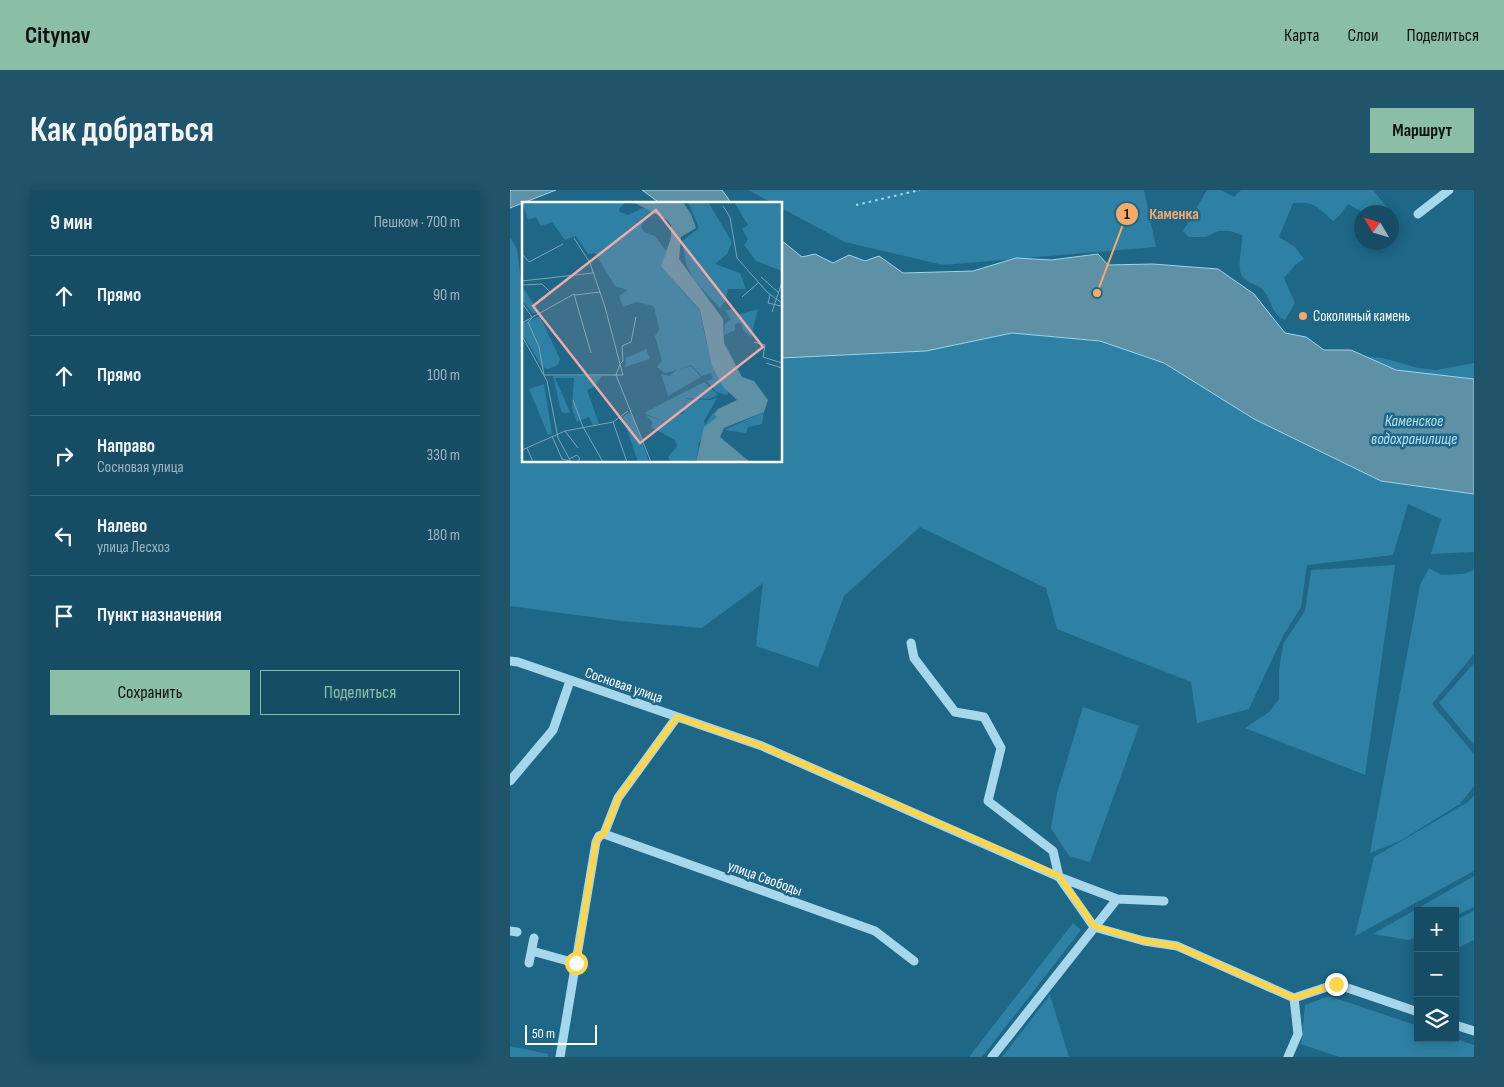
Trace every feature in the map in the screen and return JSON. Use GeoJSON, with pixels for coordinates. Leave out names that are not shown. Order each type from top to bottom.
{"type":"FeatureCollection","features":[{"type":"Feature","properties":{"kind":"street"},"geometry":{"type":"LineString","coordinates":[[1418,214],[1449,190]]}},
{"type":"Feature","properties":{"kind":"street"},"geometry":{"type":"LineString","coordinates":[[911,643],[914,658],[955,712],[984,717],[1001,748],[988,801],[1054,850],[1059,876],[1094,926],[1144,941],[1177,946],[1294,998],[1336,984],[1414,1011]]}},
{"type":"Feature","properties":{"kind":"street","name":"Сосновая улица"},"geometry":{"type":"LineString","coordinates":[[510,661],[518,662],[762,746],[1059,876],[1116,899],[1164,901]]}},
{"type":"Feature","properties":{"kind":"street"},"geometry":{"type":"LineString","coordinates":[[510,781],[554,730],[570,681]]}},
{"type":"Feature","properties":{"kind":"street"},"geometry":{"type":"LineString","coordinates":[[560,1057],[596,842],[602,835],[618,798],[677,717]]}},
{"type":"Feature","properties":{"kind":"street","name":"улица Свободы"},"geometry":{"type":"LineString","coordinates":[[602,835],[875,931],[914,961]]}},
{"type":"Feature","properties":{"kind":"street"},"geometry":{"type":"LineString","coordinates":[[992,1057],[1116,899]]}},
{"type":"Feature","properties":{"kind":"street"},"geometry":{"type":"LineString","coordinates":[[529,963],[534,938]]}},
{"type":"Feature","properties":{"kind":"street"},"geometry":{"type":"LineString","coordinates":[[532,951],[576,963]]}},
{"type":"Feature","properties":{"kind":"street"},"geometry":{"type":"LineString","coordinates":[[1288,1057],[1298,1034],[1294,998]]}},
{"type":"Feature","properties":{"kind":"street"},"geometry":{"type":"LineString","coordinates":[[1459,1026],[1474,1031]]}},
{"type":"Feature","properties":{"kind":"path"},"geometry":{"type":"LineString","coordinates":[[856,205],[920,190]]}},
{"type":"Feature","properties":{"kind":"shaded area"},"geometry":{"type":"Polygon","coordinates":[[[748,190],[1144,190],[1156,247],[943,265],[845,242],[782,209],[782,202],[770,202],[748,190]]]}},
{"type":"Feature","properties":{"kind":"shaded area"},"geometry":{"type":"Polygon","coordinates":[[[1207,190],[1221,190],[1234,197],[1241,190],[1373,190],[1385,205],[1354,205],[1354,207],[1348,204],[1333,221],[1311,204],[1293,203],[1279,237],[1295,247],[1304,259],[1296,264],[1284,278],[1295,303],[1285,320],[1280,318],[1274,311],[1263,290],[1245,280],[1241,274],[1242,235],[1230,231],[1218,231],[1206,237],[1189,237],[1183,231],[1207,190]]]}},
{"type":"Feature","properties":{"kind":"shaded area"},"geometry":{"type":"Polygon","coordinates":[[[510,237],[517,249],[522,290],[522,462],[782,462],[782,358],[926,351],[1012,333],[1100,341],[1164,363],[1254,419],[1381,481],[1474,494],[1474,552],[1431,554],[1441,519],[1408,504],[1393,555],[1307,565],[1301,607],[1283,636],[1249,709],[1197,723],[1191,682],[1057,629],[1046,588],[920,527],[844,596],[818,667],[756,646],[763,583],[702,628],[621,621],[510,606],[510,237]]]}},
{"type":"Feature","properties":{"kind":"shaded area"},"geometry":{"type":"Polygon","coordinates":[[[1353,356],[1383,358],[1418,368],[1436,370],[1474,363],[1474,384],[1406,377],[1353,356]]]}},
{"type":"Feature","properties":{"kind":"shaded area"},"geometry":{"type":"Polygon","coordinates":[[[1395,565],[1365,775],[1245,728],[1269,712],[1279,699],[1279,670],[1283,644],[1305,611],[1311,570],[1395,565]]]}},
{"type":"Feature","properties":{"kind":"shaded area"},"geometry":{"type":"Polygon","coordinates":[[[1429,568],[1441,575],[1463,574],[1474,570],[1474,654],[1432,704],[1474,754],[1474,786],[1460,804],[1400,841],[1370,853],[1420,585],[1429,568]]]}},
{"type":"Feature","properties":{"kind":"shaded area"},"geometry":{"type":"Polygon","coordinates":[[[1474,663],[1474,745],[1439,703],[1474,663]]]}},
{"type":"Feature","properties":{"kind":"shaded area"},"geometry":{"type":"Polygon","coordinates":[[[1083,707],[1139,726],[1090,862],[1069,856],[1051,828],[1057,793],[1083,707]]]}},
{"type":"Feature","properties":{"kind":"shaded area"},"geometry":{"type":"Polygon","coordinates":[[[1474,795],[1474,871],[1355,936],[1374,857],[1468,802],[1474,795]]]}},
{"type":"Feature","properties":{"kind":"shaded area"},"geometry":{"type":"Polygon","coordinates":[[[1474,876],[1474,907],[1459,914],[1459,907],[1420,907],[1474,876]]]}},
{"type":"Feature","properties":{"kind":"shaded area"},"geometry":{"type":"Polygon","coordinates":[[[1414,910],[1414,937],[1409,940],[1373,934],[1414,910]]]}},
{"type":"Feature","properties":{"kind":"shaded area"},"geometry":{"type":"Polygon","coordinates":[[[1474,911],[1474,940],[1459,947],[1459,918],[1474,911]]]}},
{"type":"Feature","properties":{"kind":"shaded area"},"geometry":{"type":"Polygon","coordinates":[[[1073,923],[1081,930],[982,1057],[969,1057],[1073,923]]]}},
{"type":"Feature","properties":{"kind":"shaded area"},"geometry":{"type":"Polygon","coordinates":[[[1050,995],[1069,1057],[1002,1057],[1050,995]]]}},
{"type":"Feature","properties":{"kind":"shaded area"},"geometry":{"type":"Polygon","coordinates":[[[1329,996],[1414,1025],[1414,1042],[1459,1042],[1459,1040],[1474,1045],[1474,1057],[1339,1057],[1301,1044],[1305,1005],[1329,996]]]}},
{"type":"Feature","properties":{"kind":"shaded area"},"geometry":{"type":"Polygon","coordinates":[[[510,1046],[548,1054],[548,1057],[510,1057],[510,1046]]]}},
{"type":"Feature","properties":{"kind":"water"},"geometry":{"type":"Polygon","coordinates":[[[510,190],[556,190],[522,202],[510,208],[510,190]]]}},
{"type":"Feature","properties":{"kind":"water"},"geometry":{"type":"Polygon","coordinates":[[[642,190],[722,190],[731,202],[658,202],[642,190]]]}},
{"type":"Feature","properties":{"kind":"water","name":"Каменское водохранилище"},"geometry":{"type":"Polygon","coordinates":[[[782,241],[802,257],[815,254],[833,263],[849,255],[865,261],[879,256],[903,273],[973,271],[1016,258],[1051,260],[1098,254],[1108,265],[1153,264],[1218,269],[1254,294],[1285,333],[1306,337],[1324,350],[1351,350],[1396,370],[1474,379],[1474,494],[1381,481],[1254,419],[1164,363],[1100,341],[1012,333],[926,351],[782,358],[782,241]]]}},
{"type":"Feature","properties":{"kind":"place","name":"Каменка"},"geometry":{"type":"Point","coordinates":[1097,293]}},
{"type":"Feature","properties":{"kind":"place","name":"Соколиный камень"},"geometry":{"type":"Point","coordinates":[1303,316]}},
{"type":"Feature","properties":{"kind":"route"},"geometry":{"type":"LineString","coordinates":[[576,963],[596,842],[599,836],[604,834],[618,798],[677,717],[762,746],[1059,876],[1094,926],[1144,941],[1177,946],[1294,998],[1336,984]]}}]}
